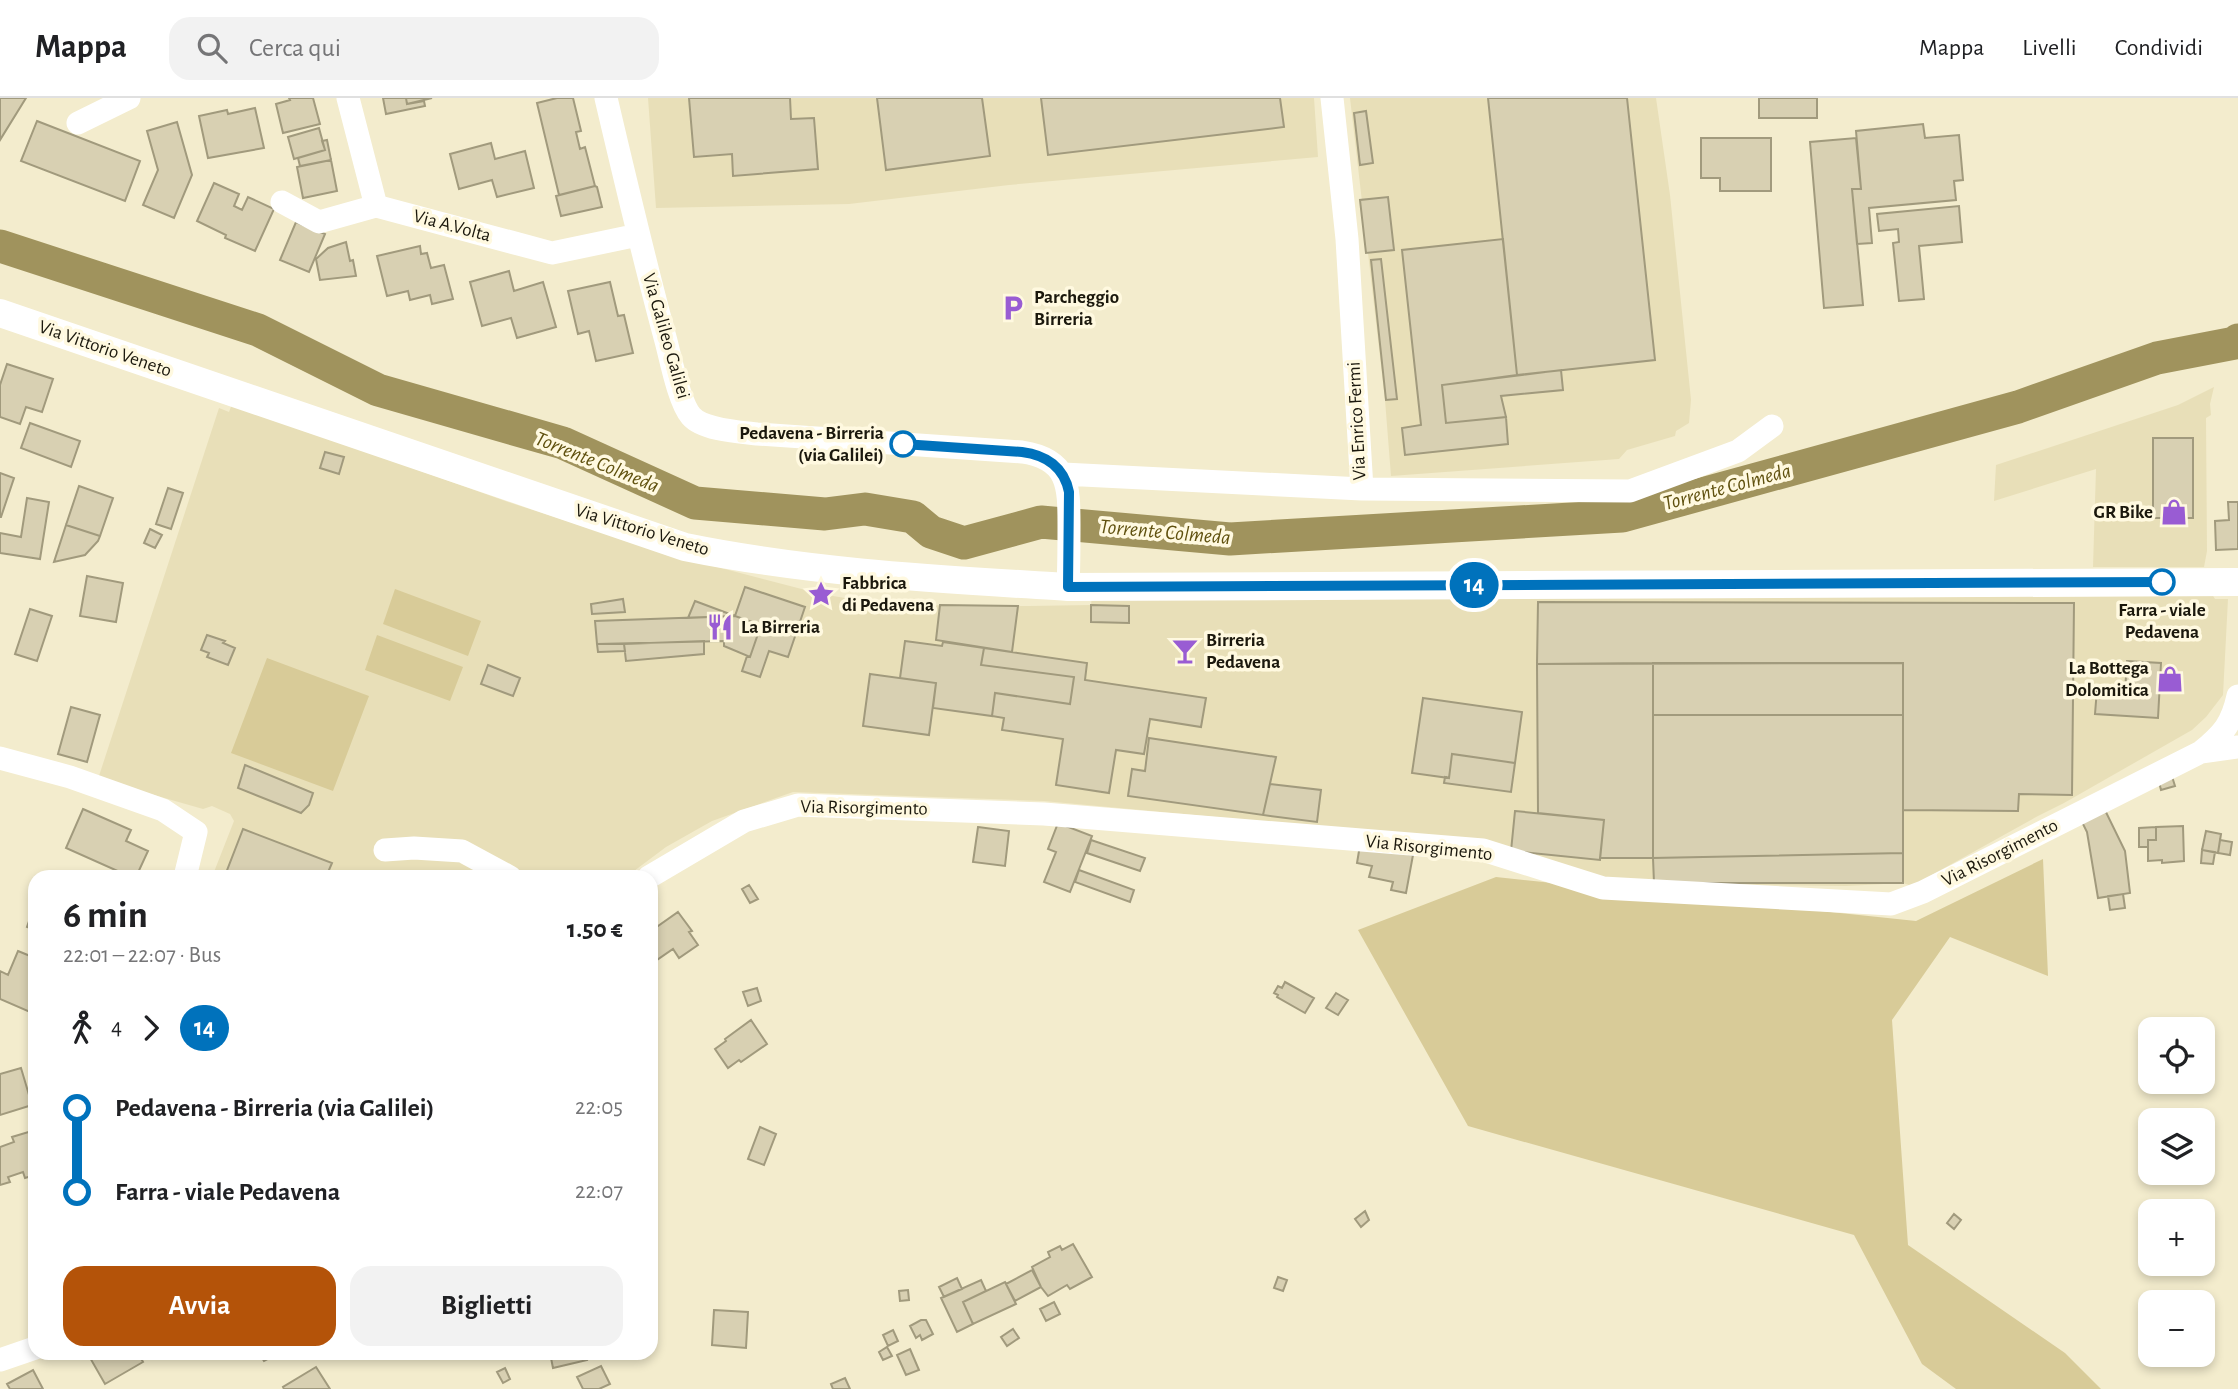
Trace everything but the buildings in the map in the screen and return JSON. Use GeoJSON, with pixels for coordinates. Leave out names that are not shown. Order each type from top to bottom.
{"type":"FeatureCollection","features":[{"type":"Feature","properties":{"kind":"main road","name":"Via Vittorio Veneto"},"geometry":{"type":"LineString","coordinates":[[0,313],[685,547],[740,558],[883,576],[1068,587],[2238,582]]}},
{"type":"Feature","properties":{"kind":"street"},"geometry":{"type":"LineString","coordinates":[[78,123],[129,98]]}},
{"type":"Feature","properties":{"kind":"street"},"geometry":{"type":"LineString","coordinates":[[282,202],[319,222],[376,206],[348,98]]}},
{"type":"Feature","properties":{"kind":"street","name":"Via Galileo Galilei"},"geometry":{"type":"LineString","coordinates":[[606,98],[638,235],[677,380],[686,408],[698,422],[720,429],[757,434],[1022,452],[1047,459],[1066,483]]}},
{"type":"Feature","properties":{"kind":"street","name":"Via Enrico Fermi"},"geometry":{"type":"LineString","coordinates":[[1066,483],[1362,489],[1347,239],[1332,98]]}},
{"type":"Feature","properties":{"kind":"street","name":"Via A.Volta"},"geometry":{"type":"LineString","coordinates":[[376,206],[552,253],[638,235]]}},
{"type":"Feature","properties":{"kind":"street"},"geometry":{"type":"LineString","coordinates":[[1362,489],[1630,491],[1738,451],[1772,426]]}},
{"type":"Feature","properties":{"kind":"street"},"geometry":{"type":"LineString","coordinates":[[1066,483],[1068,587]]}},
{"type":"Feature","properties":{"kind":"street","name":"Via Risorgimento"},"geometry":{"type":"LineString","coordinates":[[658,872],[744,821],[798,805],[1044,814],[1483,850],[1603,888],[1891,904],[1923,892],[2201,752],[2221,735],[2234,715],[2238,695]]}},
{"type":"Feature","properties":{"kind":"street"},"geometry":{"type":"LineString","coordinates":[[2201,752],[2238,747]]}},
{"type":"Feature","properties":{"kind":"street"},"geometry":{"type":"LineString","coordinates":[[0,758],[70,777],[163,810],[196,832],[187,870]]}},
{"type":"Feature","properties":{"kind":"street"},"geometry":{"type":"LineString","coordinates":[[384,850],[414,848],[462,851],[497,870]]}},
{"type":"Feature","properties":{"kind":"street"},"geometry":{"type":"LineString","coordinates":[[0,1360],[28,1350]]}},
{"type":"Feature","properties":{"kind":"shaded area"},"geometry":{"type":"Polygon","coordinates":[[[648,98],[1314,98],[1318,157],[1009,185],[849,204],[656,208],[648,98]]]}},
{"type":"Feature","properties":{"kind":"shaded area"},"geometry":{"type":"Polygon","coordinates":[[[1350,98],[1656,98],[1670,195],[1691,400],[1689,423],[1676,431],[1675,436],[1627,450],[1619,459],[1391,476],[1385,400],[1350,98]]]}},
{"type":"Feature","properties":{"kind":"shaded area"},"geometry":{"type":"Polygon","coordinates":[[[2214,387],[2210,404],[2211,415],[2206,418],[2207,551],[2204,567],[2093,567],[2096,469],[1994,501],[1996,465],[2178,405],[2214,387]]]}},
{"type":"Feature","properties":{"kind":"shaded area","name":"Birreria Pedavena"},"geometry":{"type":"Polygon","coordinates":[[[232,404],[508,502],[675,556],[821,594],[863,601],[910,605],[1029,606],[1091,605],[1092,595],[2212,594],[2215,599],[2228,599],[2223,695],[2192,730],[1912,886],[1903,883],[1846,886],[1585,883],[1355,830],[1044,801],[793,792],[712,821],[666,847],[635,870],[215,870],[234,821],[230,814],[212,806],[203,809],[98,779],[219,408],[229,412],[232,404]]]}},
{"type":"Feature","properties":{"kind":"shaded area"},"geometry":{"type":"Polygon","coordinates":[[[395,589],[481,621],[468,656],[383,624],[395,589]]]}},
{"type":"Feature","properties":{"kind":"shaded area"},"geometry":{"type":"Polygon","coordinates":[[[377,635],[463,667],[450,701],[365,670],[377,635]]]}},
{"type":"Feature","properties":{"kind":"shaded area"},"geometry":{"type":"Polygon","coordinates":[[[267,658],[369,696],[333,791],[231,753],[267,658]]]}},
{"type":"Feature","properties":{"kind":"shaded area"},"geometry":{"type":"Polygon","coordinates":[[[2043,859],[2048,976],[1950,937],[1892,1020],[1908,1245],[2065,1353],[2101,1389],[1956,1389],[1922,1364],[1854,1235],[1468,1126],[1358,930],[1496,877],[1916,921],[2043,859]]]}},
{"type":"Feature","properties":{"kind":"waterway","name":"Torrente Colmeda"},"geometry":{"type":"LineString","coordinates":[[0,246],[258,330],[378,390],[563,443],[695,503],[825,514],[865,509],[913,517],[931,532],[964,543],[1041,522],[1230,539],[1622,516],[2018,407],[2157,358],[2235,343],[2238,340]]}},
{"type":"Feature","properties":{"kind":"bus line","name":"14"},"geometry":{"type":"LineString","coordinates":[[903,444],[1022,452],[1040,455],[1058,468],[1065,478],[1069,492],[1068,587],[2162,582]]}},
{"type":"Feature","properties":{"kind":"place","name":"Parcheggio Birreria"},"geometry":{"type":"Point","coordinates":[1013,308]}},
{"type":"Feature","properties":{"kind":"place","name":"Pedavena - Birreria (via Galilei)"},"geometry":{"type":"Point","coordinates":[903,444]}},
{"type":"Feature","properties":{"kind":"place","name":"GR Bike"},"geometry":{"type":"Point","coordinates":[2174,512]}},
{"type":"Feature","properties":{"kind":"place","name":"Farra - viale Pedavena"},"geometry":{"type":"Point","coordinates":[2162,582]}},
{"type":"Feature","properties":{"kind":"place","name":"Fabbrica di Pedavena"},"geometry":{"type":"Point","coordinates":[821,594]}},
{"type":"Feature","properties":{"kind":"place","name":"La Birreria"},"geometry":{"type":"Point","coordinates":[720,627]}},
{"type":"Feature","properties":{"kind":"place","name":"Birreria Pedavena"},"geometry":{"type":"Point","coordinates":[1185,651]}},
{"type":"Feature","properties":{"kind":"place","name":"La Bottega Dolomitica"},"geometry":{"type":"Point","coordinates":[2170,679]}}]}
